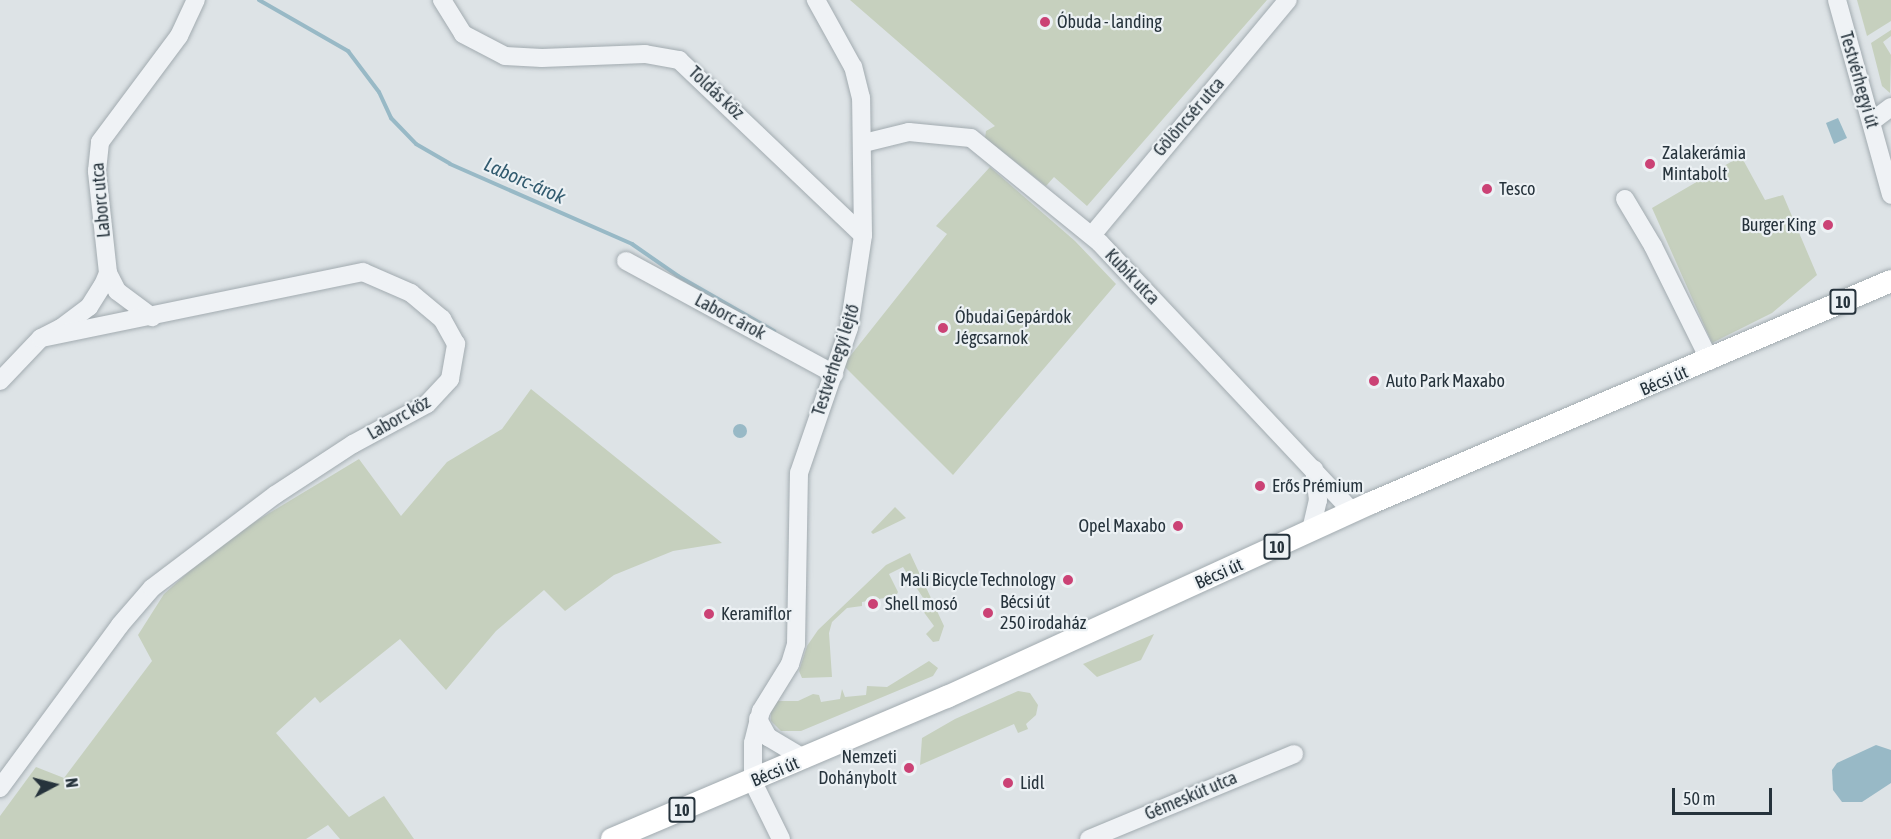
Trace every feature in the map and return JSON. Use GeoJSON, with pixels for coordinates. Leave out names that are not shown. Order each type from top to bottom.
{"type":"FeatureCollection","features":[{"type":"Feature","properties":{"kind":"main road","name":"Bécsi út"},"geometry":{"type":"LineString","coordinates":[[612,839],[753,782],[1311,530],[1710,361],[1891,281]]}},
{"type":"Feature","properties":{"kind":"street","name":"Laborc utca"},"geometry":{"type":"LineString","coordinates":[[108,273],[97,171],[100,142],[179,36],[196,0]]}},
{"type":"Feature","properties":{"kind":"street","name":"Toldás köz"},"geometry":{"type":"LineString","coordinates":[[442,0],[463,34],[505,56],[542,58],[645,54],[680,60],[863,235]]}},
{"type":"Feature","properties":{"kind":"street","name":"Testvérhegyi lejtő"},"geometry":{"type":"LineString","coordinates":[[753,782],[753,743],[758,718],[790,664],[796,644],[799,473],[834,374],[855,302],[863,235],[864,143],[853,67],[816,0]]}},
{"type":"Feature","properties":{"kind":"street","name":"Gölöncsér utca"},"geometry":{"type":"LineString","coordinates":[[1092,235],[1288,0]]}},
{"type":"Feature","properties":{"kind":"street","name":"Testvérhegyi út"},"geometry":{"type":"LineString","coordinates":[[1836,0],[1891,195]]}},
{"type":"Feature","properties":{"kind":"street"},"geometry":{"type":"LineString","coordinates":[[1871,122],[1891,107]]}},
{"type":"Feature","properties":{"kind":"street","name":"Kubik utca"},"geometry":{"type":"LineString","coordinates":[[864,143],[909,132],[971,138],[1092,235],[1353,512]]}},
{"type":"Feature","properties":{"kind":"street"},"geometry":{"type":"LineString","coordinates":[[1624,199],[1653,246],[1710,361]]}},
{"type":"Feature","properties":{"kind":"street","name":"Laborc árok"},"geometry":{"type":"LineString","coordinates":[[626,261],[834,374]]}},
{"type":"Feature","properties":{"kind":"street","name":"Laborc köz"},"geometry":{"type":"LineString","coordinates":[[0,788],[120,624],[152,588],[275,495],[354,444],[427,404],[450,379],[455,357],[454,338],[435,312],[395,283],[363,272],[41,338]]}},
{"type":"Feature","properties":{"kind":"street"},"geometry":{"type":"LineString","coordinates":[[108,273],[117,291],[152,317]]}},
{"type":"Feature","properties":{"kind":"street"},"geometry":{"type":"LineString","coordinates":[[0,381],[41,338],[62,328],[89,307],[108,273]]}},
{"type":"Feature","properties":{"kind":"street"},"geometry":{"type":"LineString","coordinates":[[1311,530],[1317,500],[1314,469]]}},
{"type":"Feature","properties":{"kind":"street"},"geometry":{"type":"LineString","coordinates":[[758,718],[776,744],[805,759]]}},
{"type":"Feature","properties":{"kind":"street","name":"Gémeskút utca"},"geometry":{"type":"LineString","coordinates":[[1089,839],[1294,754]]}},
{"type":"Feature","properties":{"kind":"street"},"geometry":{"type":"LineString","coordinates":[[753,782],[781,839]]}},
{"type":"Feature","properties":{"kind":"green space"},"geometry":{"type":"Polygon","coordinates":[[[850,0],[1267,0],[1087,206],[1054,177],[1046,186],[985,138],[986,131],[995,126],[850,0]]]}},
{"type":"Feature","properties":{"kind":"green space"},"geometry":{"type":"Polygon","coordinates":[[[1857,0],[1891,0],[1891,21],[1867,36],[1857,0]]]}},
{"type":"Feature","properties":{"kind":"green space"},"geometry":{"type":"Polygon","coordinates":[[[1891,30],[1891,36],[1883,42],[1891,55],[1890,93],[1882,86],[1871,43],[1891,30]]]}},
{"type":"Feature","properties":{"kind":"green space"},"geometry":{"type":"Polygon","coordinates":[[[1741,156],[1765,200],[1783,195],[1817,275],[1772,313],[1712,343],[1652,208],[1741,156]]]}},
{"type":"Feature","properties":{"kind":"green space"},"geometry":{"type":"Polygon","coordinates":[[[990,167],[1075,241],[1116,284],[953,475],[843,365],[947,234],[936,226],[990,167]]]}},
{"type":"Feature","properties":{"kind":"green space"},"geometry":{"type":"Polygon","coordinates":[[[531,389],[722,543],[673,551],[614,575],[565,611],[544,590],[496,631],[446,690],[400,639],[320,703],[315,697],[276,733],[349,817],[384,796],[414,839],[340,839],[328,825],[306,839],[0,839],[0,816],[36,767],[64,778],[152,661],[138,635],[164,594],[223,541],[359,459],[401,516],[447,462],[502,429],[531,389]]]}},
{"type":"Feature","properties":{"kind":"green space"},"geometry":{"type":"Polygon","coordinates":[[[895,507],[906,518],[873,534],[871,532],[895,507]]]}},
{"type":"Feature","properties":{"kind":"green space"},"geometry":{"type":"Polygon","coordinates":[[[910,553],[944,626],[939,641],[933,642],[926,634],[934,626],[923,611],[929,607],[903,567],[889,574],[898,592],[896,596],[862,602],[862,606],[847,608],[832,622],[829,633],[832,677],[802,678],[799,671],[807,646],[818,630],[886,565],[910,553]]]}},
{"type":"Feature","properties":{"kind":"green space"},"geometry":{"type":"Polygon","coordinates":[[[1154,634],[1141,660],[1097,677],[1083,664],[1154,634]]]}},
{"type":"Feature","properties":{"kind":"green space"},"geometry":{"type":"Polygon","coordinates":[[[929,661],[938,668],[933,676],[801,731],[781,731],[771,721],[771,710],[778,701],[798,701],[813,694],[819,695],[821,702],[840,699],[842,689],[845,697],[866,695],[867,686],[887,687],[929,661]]]}},
{"type":"Feature","properties":{"kind":"green space"},"geometry":{"type":"Polygon","coordinates":[[[1018,691],[1030,693],[1038,705],[1036,715],[1026,724],[1028,729],[1018,733],[1014,724],[920,765],[922,738],[955,719],[1018,691]]]}},
{"type":"Feature","properties":{"kind":"water"},"geometry":{"type":"Polygon","coordinates":[[[1838,118],[1847,138],[1834,144],[1826,123],[1838,118]]]}},
{"type":"Feature","properties":{"kind":"water"},"geometry":{"type":"Polygon","coordinates":[[[737,424],[743,424],[747,431],[743,438],[737,438],[733,434],[733,428],[737,424]]]}},
{"type":"Feature","properties":{"kind":"water"},"geometry":{"type":"Polygon","coordinates":[[[1876,745],[1891,750],[1891,783],[1862,802],[1842,802],[1833,790],[1832,770],[1837,763],[1876,745]]]}},
{"type":"Feature","properties":{"kind":"waterway","name":"Laborc-árok"},"geometry":{"type":"LineString","coordinates":[[259,0],[348,51],[379,92],[391,118],[416,144],[450,164],[632,244],[678,276],[774,331]]}},
{"type":"Feature","properties":{"kind":"place","name":"Óbuda - landing"},"geometry":{"type":"Point","coordinates":[1045,22]}},
{"type":"Feature","properties":{"kind":"place","name":"Zalakerámia Mintabolt"},"geometry":{"type":"Point","coordinates":[1650,164]}},
{"type":"Feature","properties":{"kind":"place","name":"Tesco"},"geometry":{"type":"Point","coordinates":[1487,189]}},
{"type":"Feature","properties":{"kind":"place","name":"Burger King"},"geometry":{"type":"Point","coordinates":[1828,225]}},
{"type":"Feature","properties":{"kind":"place","name":"Óbudai Gepárdok Jégcsarnok"},"geometry":{"type":"Point","coordinates":[943,328]}},
{"type":"Feature","properties":{"kind":"place","name":"Auto Park Maxabo"},"geometry":{"type":"Point","coordinates":[1374,381]}},
{"type":"Feature","properties":{"kind":"place","name":"Erős Prémium"},"geometry":{"type":"Point","coordinates":[1260,486]}},
{"type":"Feature","properties":{"kind":"place","name":"Opel Maxabo"},"geometry":{"type":"Point","coordinates":[1178,526]}},
{"type":"Feature","properties":{"kind":"place","name":"Mali Bicycle Technology"},"geometry":{"type":"Point","coordinates":[1068,580]}},
{"type":"Feature","properties":{"kind":"place","name":"Shell mosó"},"geometry":{"type":"Point","coordinates":[873,604]}},
{"type":"Feature","properties":{"kind":"place","name":"Bécsi út 250 irodaház"},"geometry":{"type":"Point","coordinates":[988,613]}},
{"type":"Feature","properties":{"kind":"place","name":"Keramiflor"},"geometry":{"type":"Point","coordinates":[709,614]}},
{"type":"Feature","properties":{"kind":"place","name":"Nemzeti Dohánybolt"},"geometry":{"type":"Point","coordinates":[909,768]}},
{"type":"Feature","properties":{"kind":"place","name":"Lidl"},"geometry":{"type":"Point","coordinates":[1008,783]}}]}
